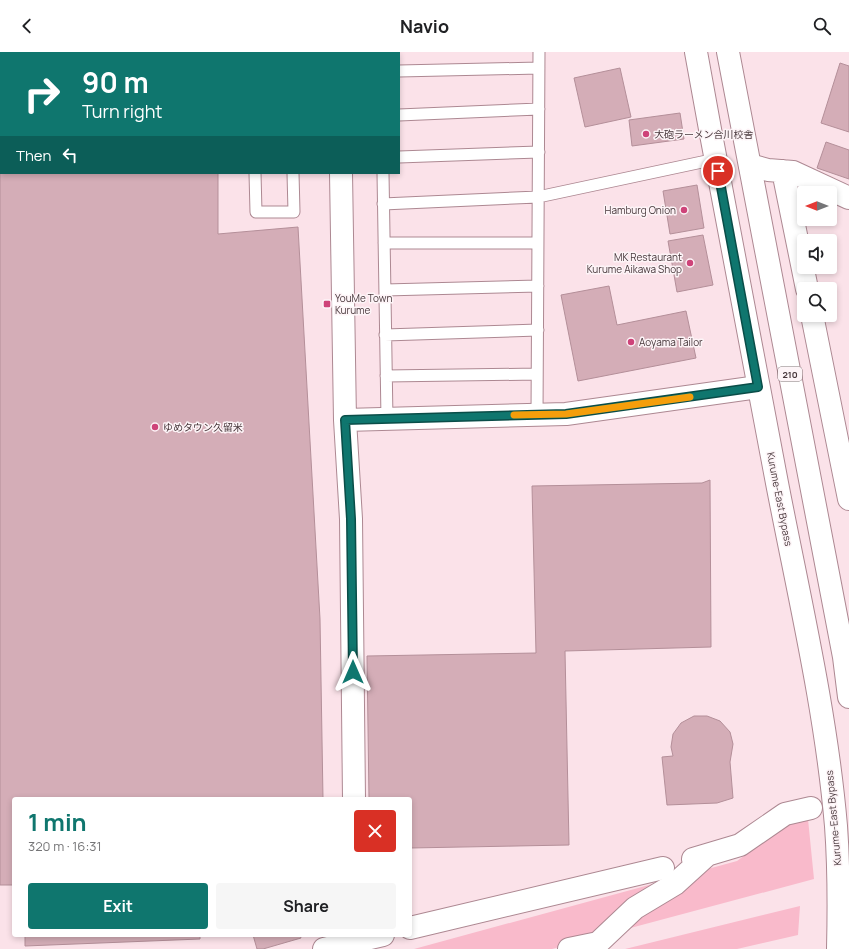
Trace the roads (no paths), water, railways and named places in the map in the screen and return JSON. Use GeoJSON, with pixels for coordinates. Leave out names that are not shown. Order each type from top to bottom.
{"type":"FeatureCollection","features":[{"type":"Feature","properties":{"kind":"main road","name":"Kurume-East Bypass"},"geometry":{"type":"LineString","coordinates":[[696,52],[758,387],[812,664],[828,756],[836,827],[839,901],[838,949]]}},
{"type":"Feature","properties":{"kind":"main road","name":"210"},"geometry":{"type":"LineString","coordinates":[[728,52],[844,657],[849,697]]}},
{"type":"Feature","properties":{"kind":"main road"},"geometry":{"type":"LineString","coordinates":[[750,165],[768,170],[793,172],[849,198]]}},
{"type":"Feature","properties":{"kind":"main road"},"geometry":{"type":"LineString","coordinates":[[783,171],[806,282]]}},
{"type":"Feature","properties":{"kind":"main road"},"geometry":{"type":"LineString","coordinates":[[341,174],[345,420],[351,519],[354,797]]}},
{"type":"Feature","properties":{"kind":"main road"},"geometry":{"type":"LineString","coordinates":[[813,322],[849,499]]}},
{"type":"Feature","properties":{"kind":"main road"},"geometry":{"type":"LineString","coordinates":[[345,420],[566,414],[758,387]]}},
{"type":"Feature","properties":{"kind":"main road"},"geometry":{"type":"LineString","coordinates":[[412,928],[663,868],[707,855],[740,845],[785,814],[811,808]]}},
{"type":"Feature","properties":{"kind":"main road"},"geometry":{"type":"LineString","coordinates":[[569,949],[598,943],[635,908],[675,884],[707,855]]}},
{"type":"Feature","properties":{"kind":"main road"},"geometry":{"type":"LineString","coordinates":[[324,949],[354,939],[368,937]]}},
{"type":"Feature","properties":{"kind":"lane"},"geometry":{"type":"LineString","coordinates":[[537,415],[539,52]]}},
{"type":"Feature","properties":{"kind":"lane"},"geometry":{"type":"LineString","coordinates":[[400,71],[539,68]]}},
{"type":"Feature","properties":{"kind":"lane"},"geometry":{"type":"LineString","coordinates":[[400,115],[539,109]]}},
{"type":"Feature","properties":{"kind":"lane"},"geometry":{"type":"LineString","coordinates":[[400,157],[539,152]]}},
{"type":"Feature","properties":{"kind":"lane"},"geometry":{"type":"LineString","coordinates":[[383,204],[538,197],[716,159]]}},
{"type":"Feature","properties":{"kind":"lane"},"geometry":{"type":"LineString","coordinates":[[255,174],[256,212],[294,212],[293,174]]}},
{"type":"Feature","properties":{"kind":"lane"},"geometry":{"type":"LineString","coordinates":[[382,174],[387,419]]}},
{"type":"Feature","properties":{"kind":"lane"},"geometry":{"type":"LineString","coordinates":[[384,243],[538,243]]}},
{"type":"Feature","properties":{"kind":"lane"},"geometry":{"type":"LineString","coordinates":[[385,290],[538,286]]}},
{"type":"Feature","properties":{"kind":"lane"},"geometry":{"type":"LineString","coordinates":[[385,335],[538,330]]}},
{"type":"Feature","properties":{"kind":"lane"},"geometry":{"type":"LineString","coordinates":[[386,376],[537,374]]}},
{"type":"Feature","properties":{"kind":"place","name":"大砲ラーメン合川校舎"},"geometry":{"type":"Point","coordinates":[646,134]}},
{"type":"Feature","properties":{"kind":"place","name":"Hamburg Onion"},"geometry":{"type":"Point","coordinates":[684,210]}},
{"type":"Feature","properties":{"kind":"place","name":"MK Restaurant Kurume Aikawa Shop"},"geometry":{"type":"Point","coordinates":[690,263]}},
{"type":"Feature","properties":{"kind":"place","name":"YouMe Town Kurume"},"geometry":{"type":"Point","coordinates":[327,304]}},
{"type":"Feature","properties":{"kind":"place","name":"Aoyama Tailor"},"geometry":{"type":"Point","coordinates":[631,342]}},
{"type":"Feature","properties":{"kind":"place","name":"ゆめタウン久留米"},"geometry":{"type":"Point","coordinates":[155,427]}}]}
